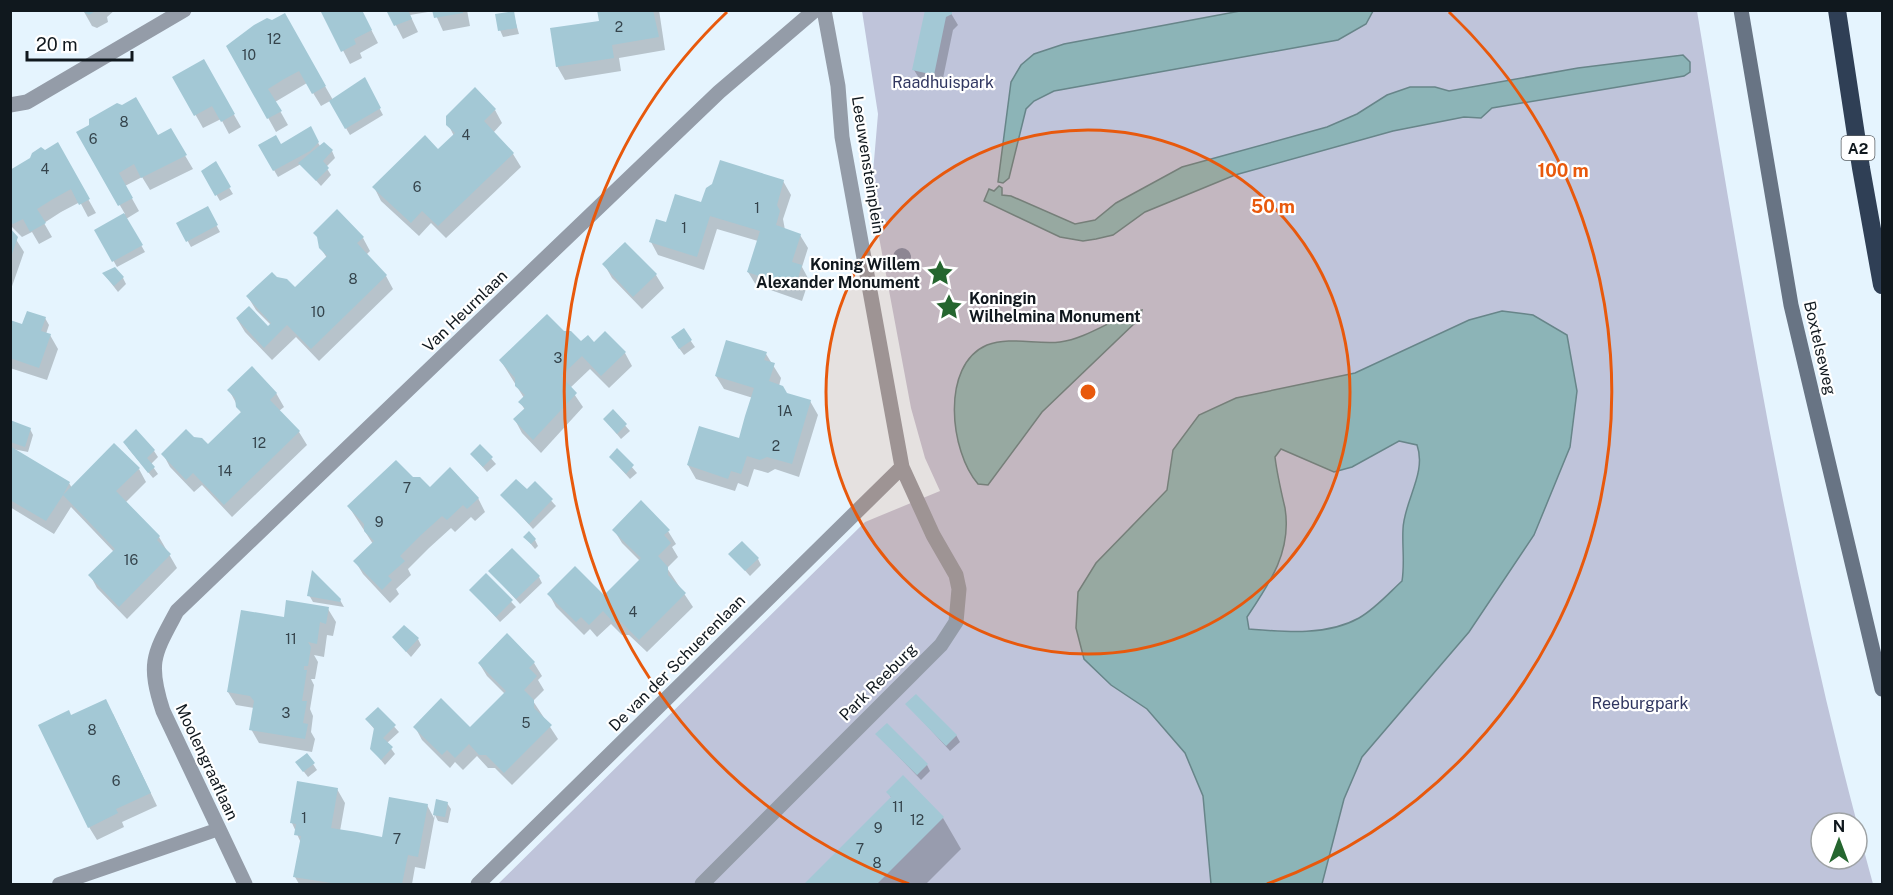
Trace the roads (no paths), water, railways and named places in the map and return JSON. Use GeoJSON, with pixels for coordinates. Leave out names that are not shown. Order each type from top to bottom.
{"type":"FeatureCollection","features":[{"type":"Feature","properties":{"kind":"highway","name":"A2"},"geometry":{"type":"LineString","coordinates":[[1837,10],[1861,168],[1882,285]]}},
{"type":"Feature","properties":{"kind":"street"},"geometry":{"type":"LineString","coordinates":[[10,105],[27,102],[184,10]]}},
{"type":"Feature","properties":{"kind":"street","name":"Van Heurnlaan"},"geometry":{"type":"LineString","coordinates":[[156,650],[177,611],[719,92],[815,10]]}},
{"type":"Feature","properties":{"kind":"street","name":"Leeuwensteinplein"},"geometry":{"type":"LineString","coordinates":[[824,10],[838,86],[842,137],[902,467]]}},
{"type":"Feature","properties":{"kind":"street","name":"Boxtelseweg"},"geometry":{"type":"LineString","coordinates":[[1741,10],[1791,305],[1882,689]]}},
{"type":"Feature","properties":{"kind":"street","name":"De van der Schuerenlaan"},"geometry":{"type":"LineString","coordinates":[[478,885],[902,467]]}},
{"type":"Feature","properties":{"kind":"street","name":"Park Reeburg"},"geometry":{"type":"LineString","coordinates":[[702,885],[941,645],[956,622],[959,589],[956,575],[933,536],[902,467]]}},
{"type":"Feature","properties":{"kind":"street","name":"Moolengraaflaan"},"geometry":{"type":"LineString","coordinates":[[156,650],[154,682],[163,711],[245,885]]}},
{"type":"Feature","properties":{"kind":"lane"},"geometry":{"type":"LineString","coordinates":[[59,885],[219,829]]}},
{"type":"Feature","properties":{"kind":"place","name":"Koning Willem Alexander Monument"},"geometry":{"type":"Point","coordinates":[940,273]}},
{"type":"Feature","properties":{"kind":"place","name":"Koningin Wilhelmina Monument"},"geometry":{"type":"Point","coordinates":[949,307]}},
{"type":"Feature","properties":{"kind":"park label","name":"Raadhuispark"},"geometry":{"type":"Point","coordinates":[943,82]}},
{"type":"Feature","properties":{"kind":"park label","name":"Reeburgpark"},"geometry":{"type":"Point","coordinates":[1640,703]}}]}
